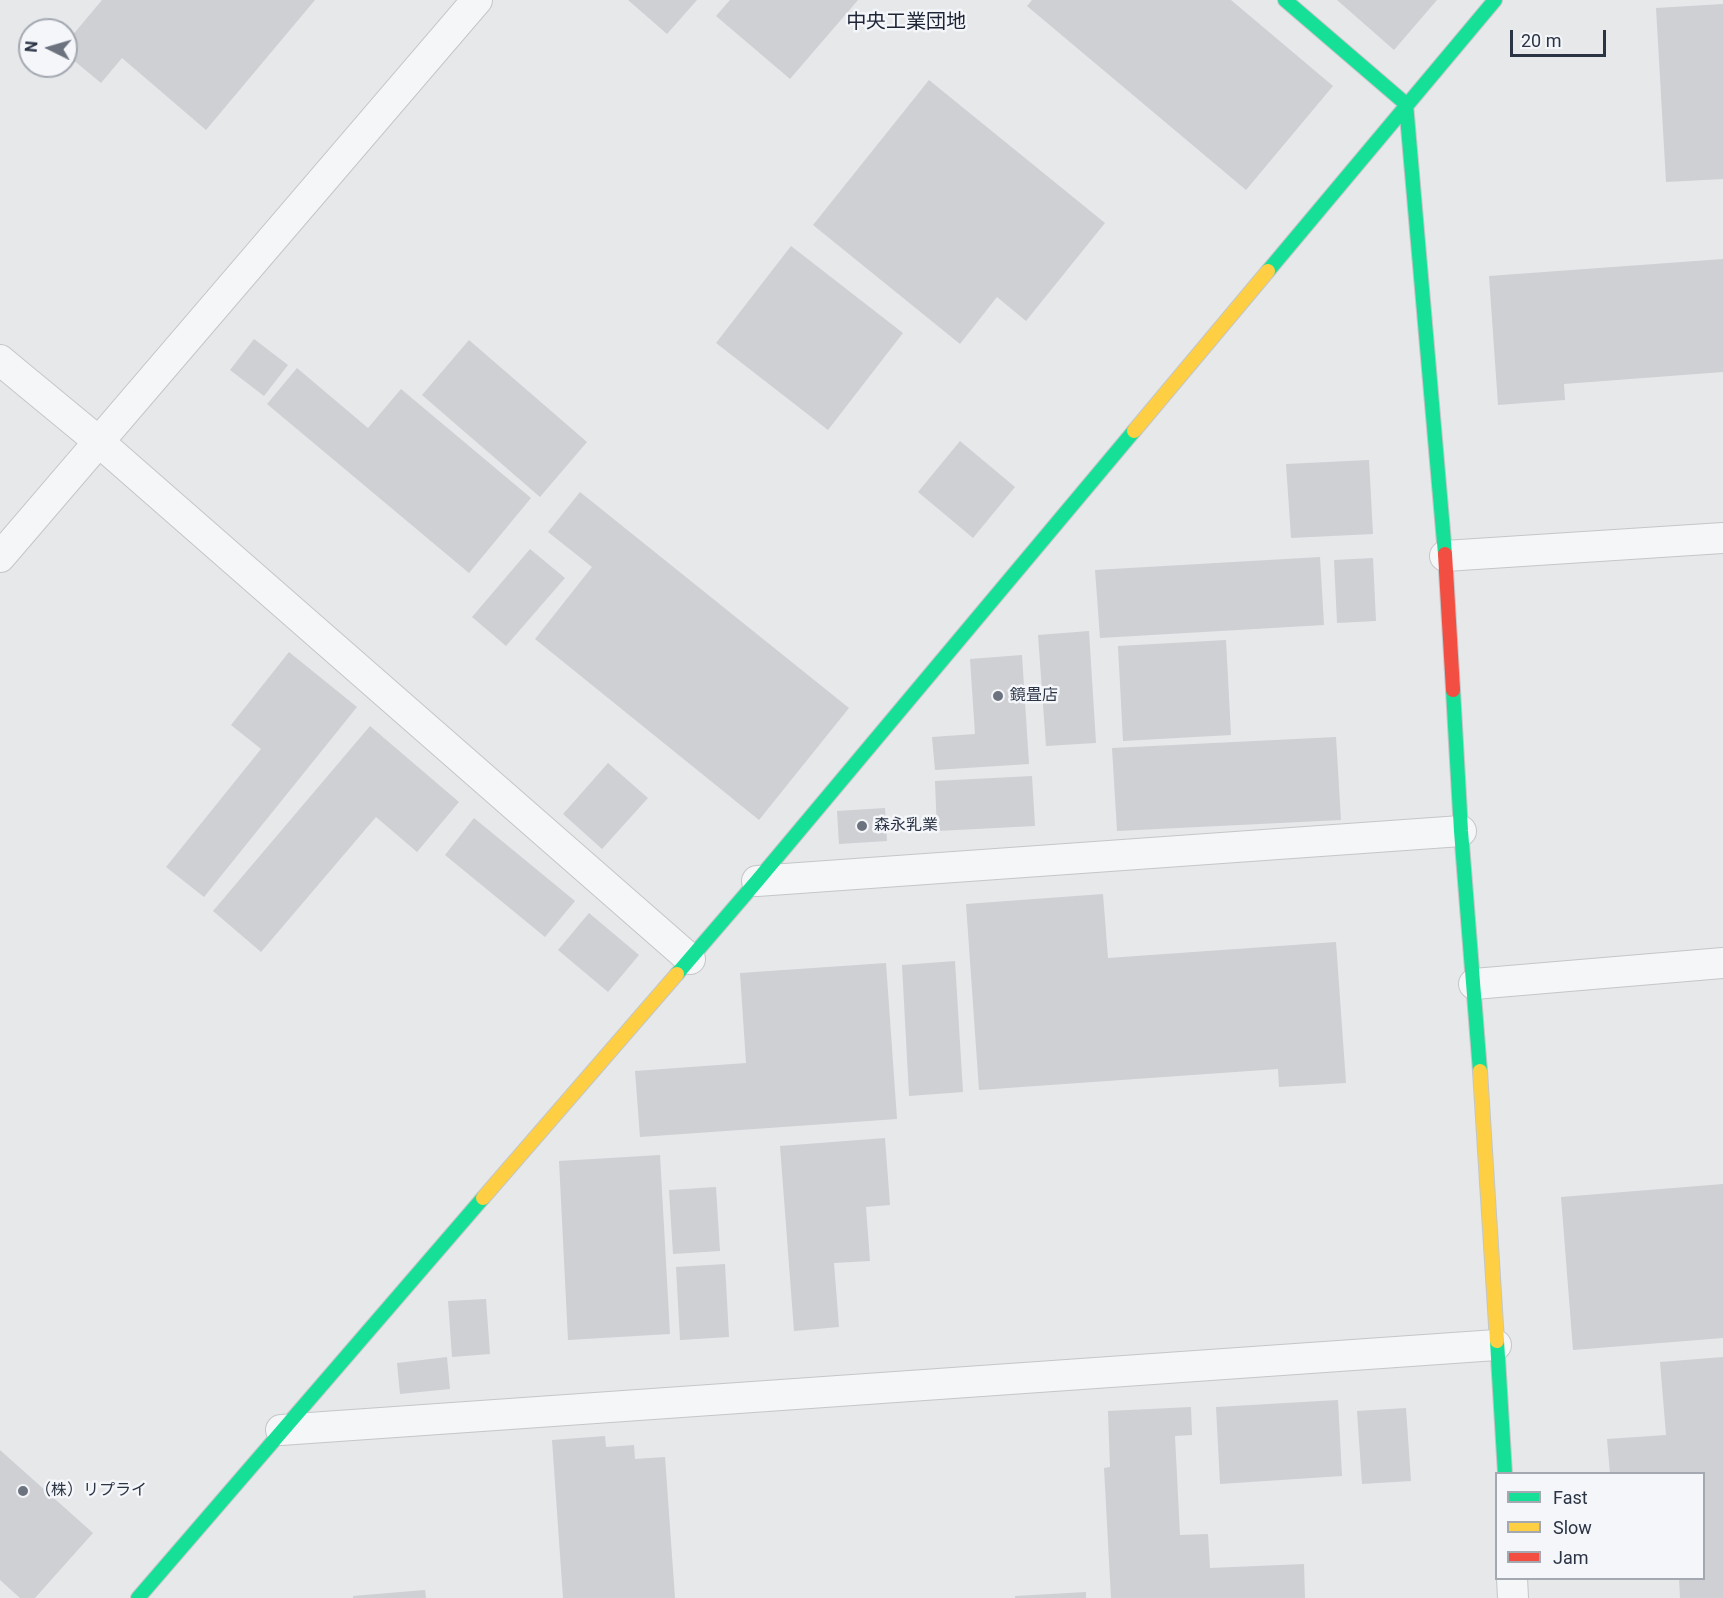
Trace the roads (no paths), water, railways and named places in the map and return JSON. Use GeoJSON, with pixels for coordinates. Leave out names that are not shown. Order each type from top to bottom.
{"type":"FeatureCollection","features":[{"type":"Feature","properties":{"kind":"street"},"geometry":{"type":"LineString","coordinates":[[0,557],[477,0]]}},
{"type":"Feature","properties":{"kind":"street"},"geometry":{"type":"LineString","coordinates":[[1285,0],[1406,104],[1445,556],[1461,831],[1474,984],[1505,1472]]}},
{"type":"Feature","properties":{"kind":"street"},"geometry":{"type":"LineString","coordinates":[[138,1598],[757,881],[1495,0]]}},
{"type":"Feature","properties":{"kind":"street"},"geometry":{"type":"LineString","coordinates":[[0,360],[98,441],[690,959]]}},
{"type":"Feature","properties":{"kind":"street"},"geometry":{"type":"LineString","coordinates":[[1445,556],[1723,538]]}},
{"type":"Feature","properties":{"kind":"street"},"geometry":{"type":"LineString","coordinates":[[757,881],[1461,831]]}},
{"type":"Feature","properties":{"kind":"street"},"geometry":{"type":"LineString","coordinates":[[1474,984],[1723,963]]}},
{"type":"Feature","properties":{"kind":"street"},"geometry":{"type":"LineString","coordinates":[[281,1430],[1496,1345]]}},
{"type":"Feature","properties":{"kind":"street"},"geometry":{"type":"LineString","coordinates":[[1512,1580],[1514,1598]]}},
{"type":"Feature","properties":{"kind":"place","name":"鏡畳店"},"geometry":{"type":"Point","coordinates":[998,696]}},
{"type":"Feature","properties":{"kind":"place","name":"森永乳業"},"geometry":{"type":"Point","coordinates":[862,826]}},
{"type":"Feature","properties":{"kind":"place","name":"（株）リプライ"},"geometry":{"type":"Point","coordinates":[23,1491]}},
{"type":"Feature","properties":{"kind":"district","name":"中央工業団地"},"geometry":{"type":"Point","coordinates":[906,23]}}]}
